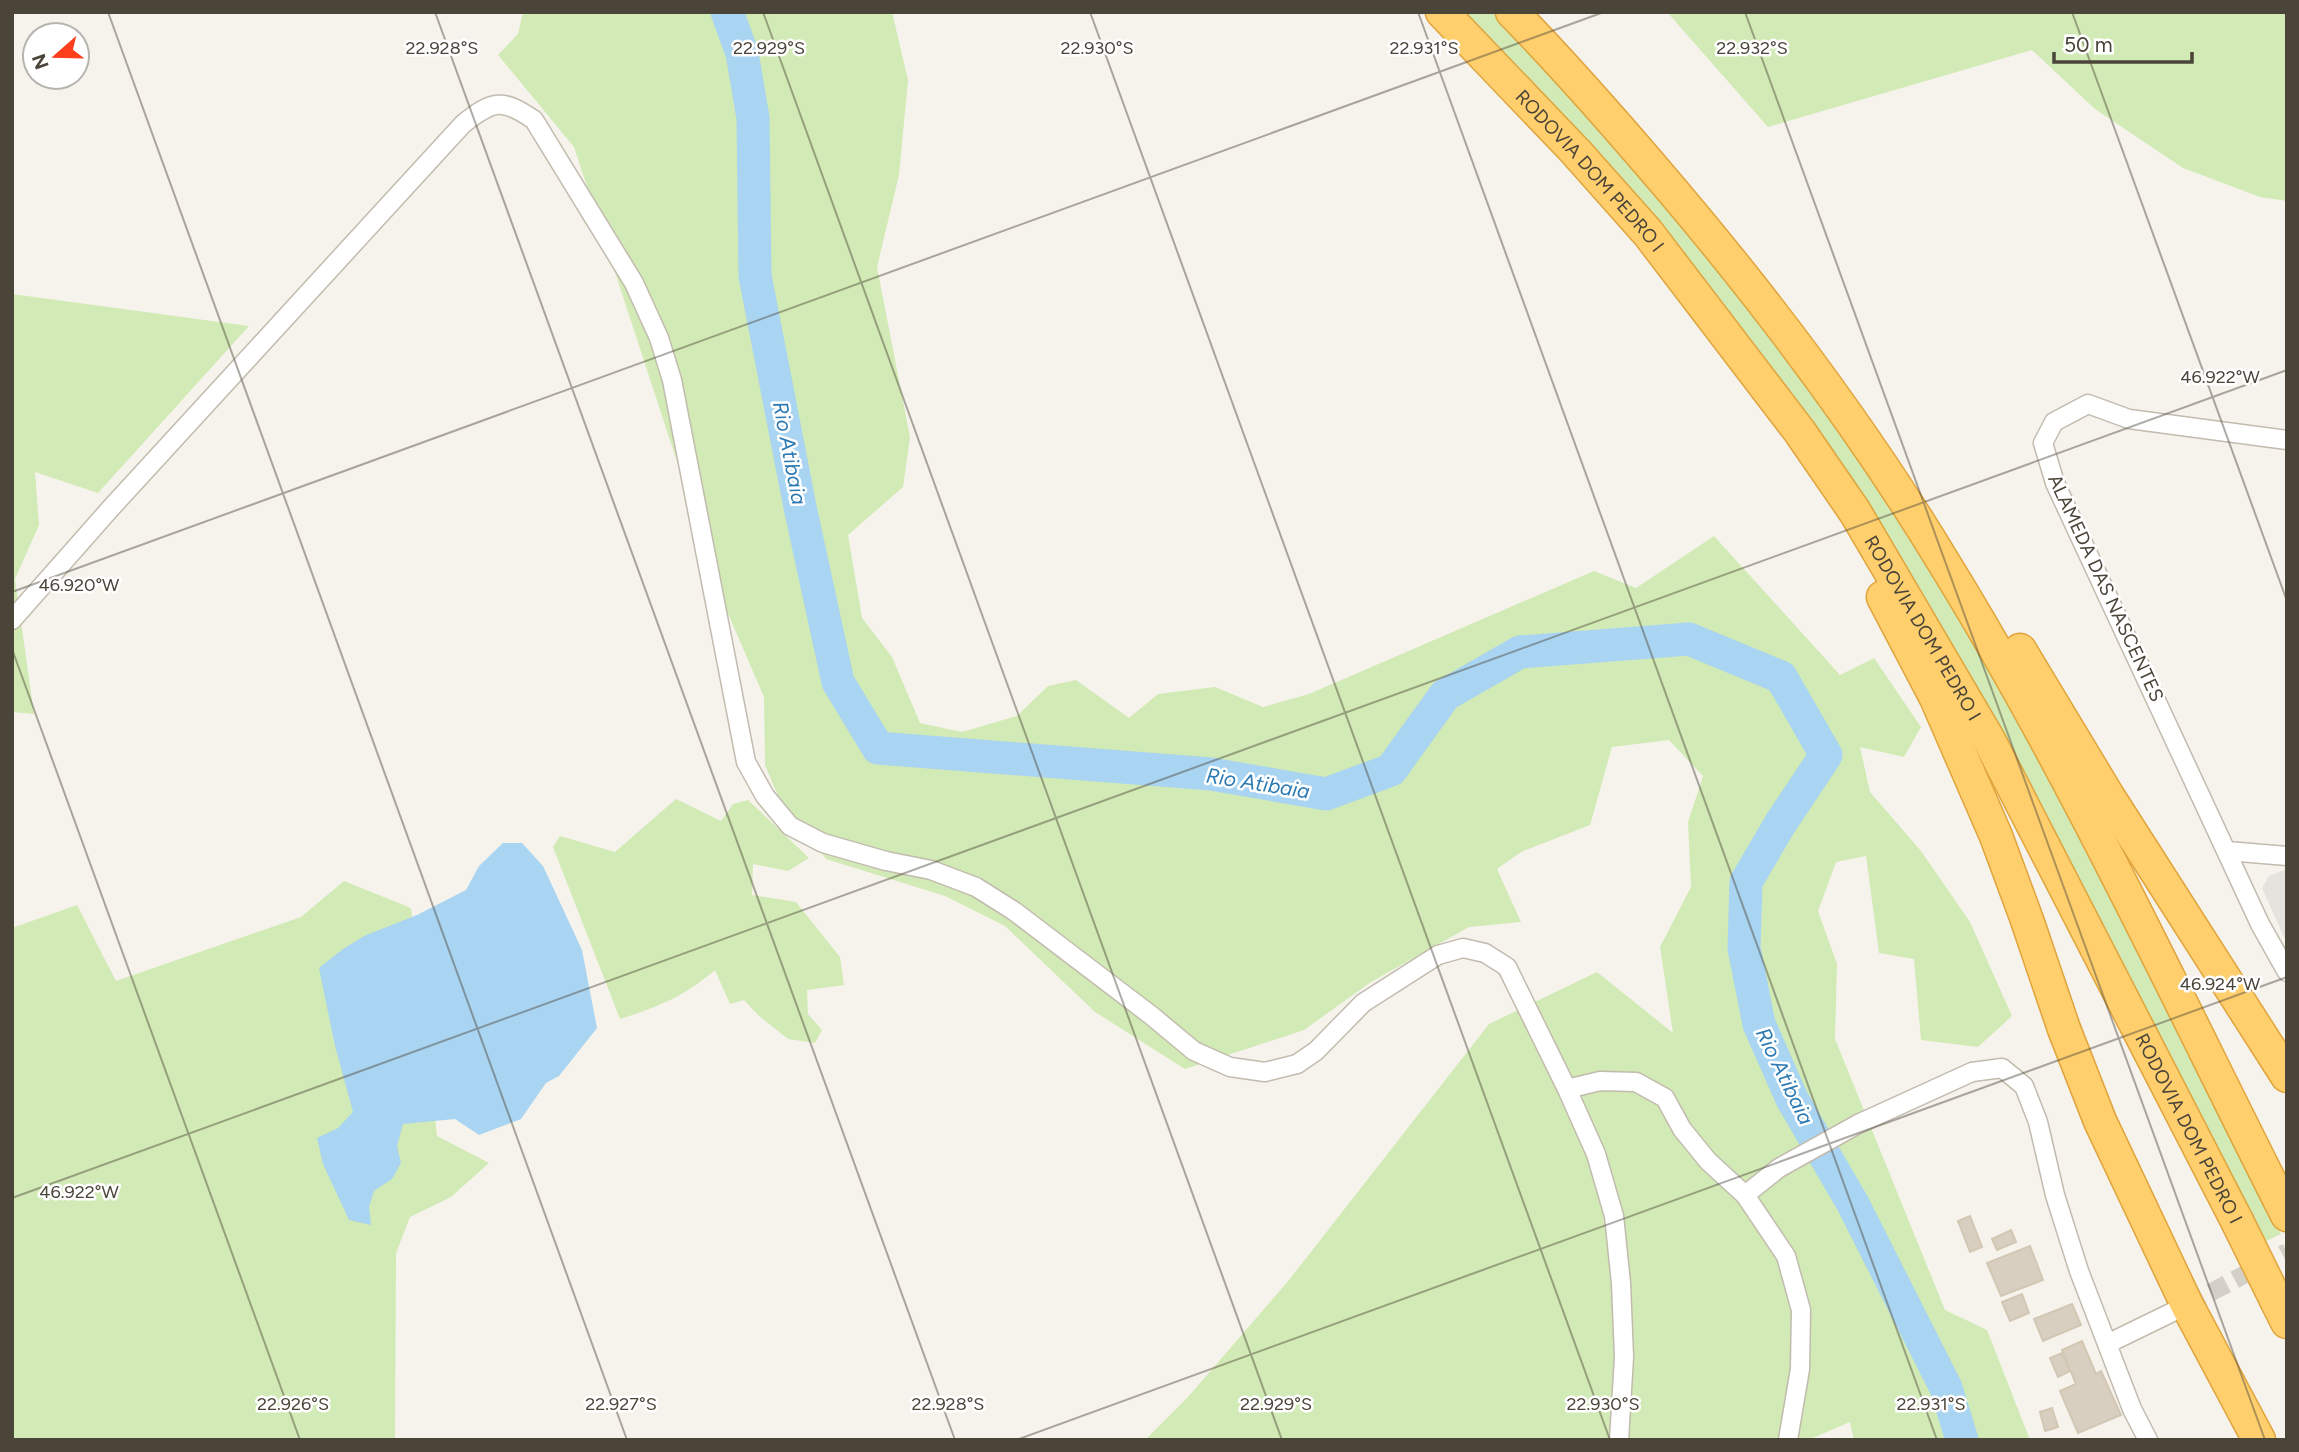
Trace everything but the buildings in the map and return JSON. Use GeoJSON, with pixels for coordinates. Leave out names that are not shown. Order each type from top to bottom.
{"type":"FeatureCollection","features":[{"type":"Feature","properties":{"kind":"highway","name":"RODOVIA DOM PEDRO I"},"geometry":{"type":"LineString","coordinates":[[1442,12],[1576,152],[1648,233],[1800,432],[1855,512],[1932,639],[2036,828],[2282,1312]]}},
{"type":"Feature","properties":{"kind":"highway"},"geometry":{"type":"LineString","coordinates":[[1512,12],[1553,53],[1629,139],[1732,262],[1850,420],[1944,562],[2090,820],[2284,1210]]}},
{"type":"Feature","properties":{"kind":"highway"},"geometry":{"type":"LineString","coordinates":[[1629,139],[1712,226],[1810,341],[1900,464],[1996,610],[2108,796],[2287,1076]]}},
{"type":"Feature","properties":{"kind":"highway"},"geometry":{"type":"LineString","coordinates":[[1741,354],[1883,596],[1936,698],[1996,836],[2064,1029],[2100,1121],[2187,1305],[2259,1440]]}},
{"type":"Feature","properties":{"kind":"street"},"geometry":{"type":"LineString","coordinates":[[12,620],[128,489],[463,124],[484,107],[511,105],[534,120],[634,283],[659,338],[672,380],[746,762],[765,796],[790,826],[823,843],[886,861],[931,870],[976,887],[1014,911],[1194,1051],[1230,1067],[1265,1072],[1297,1064],[1316,1051],[1363,1003],[1438,955],[1463,948],[1485,953],[1507,967],[1597,1154],[1614,1216],[1621,1283],[1624,1357],[1619,1440]]}},
{"type":"Feature","properties":{"kind":"street","name":"ALAMEDA DAS NASCENTES"},"geometry":{"type":"LineString","coordinates":[[2287,440],[2129,419],[2088,404],[2054,422],[2043,443],[2055,483],[2260,924],[2287,972]]}},
{"type":"Feature","properties":{"kind":"street"},"geometry":{"type":"LineString","coordinates":[[2227,850],[2287,856]]}},
{"type":"Feature","properties":{"kind":"street"},"geometry":{"type":"LineString","coordinates":[[1745,1195],[1779,1168],[1858,1124],[1972,1072],[2003,1068],[2024,1086],[2038,1122],[2055,1195],[2079,1271],[2132,1409],[2148,1440]]}},
{"type":"Feature","properties":{"kind":"street"},"geometry":{"type":"LineString","coordinates":[[1567,1089],[1601,1081],[1636,1082],[1665,1098],[1682,1129],[1699,1150],[1745,1195],[1786,1256],[1801,1310],[1800,1369],[1788,1440]]}},
{"type":"Feature","properties":{"kind":"street"},"geometry":{"type":"LineString","coordinates":[[2107,1344],[2187,1305]]}},
{"type":"Feature","properties":{"kind":"shaded area"},"geometry":{"type":"Polygon","coordinates":[[[2287,869],[2287,944],[2262,888],[2269,876],[2287,869]]]}},
{"type":"Feature","properties":{"kind":"green space"},"geometry":{"type":"Polygon","coordinates":[[[523,12],[892,12],[908,80],[899,175],[877,267],[910,437],[903,487],[848,535],[862,618],[892,657],[920,723],[962,732],[1017,716],[1048,686],[1076,680],[1129,718],[1158,694],[1215,687],[1263,707],[1309,694],[1594,571],[1636,588],[1714,536],[1840,675],[1874,658],[1921,727],[1904,757],[1860,747],[1870,792],[1921,851],[1970,922],[2012,1016],[1978,1047],[1921,1040],[1914,959],[1879,953],[1866,856],[1836,862],[1818,911],[1837,964],[1835,1039],[1945,1310],[1987,1330],[2030,1440],[1854,1440],[1850,1422],[1808,1440],[1145,1440],[1188,1397],[1289,1280],[1489,1024],[1597,972],[1673,1033],[1660,947],[1691,887],[1688,822],[1703,776],[1669,740],[1612,747],[1590,825],[1521,852],[1497,869],[1521,922],[1469,927],[1371,982],[1304,1030],[1185,1069],[1095,1012],[1005,926],[945,896],[826,859],[781,803],[765,765],[764,697],[723,602],[574,147],[498,55],[518,34],[523,12]]]}},
{"type":"Feature","properties":{"kind":"green space"},"geometry":{"type":"Polygon","coordinates":[[[1460,12],[1497,12],[1650,176],[1844,430],[2011,697],[2249,1165],[2281,1234],[2264,1242],[2032,791],[1881,528],[1460,12]]]}},
{"type":"Feature","properties":{"kind":"green space"},"geometry":{"type":"Polygon","coordinates":[[[1667,12],[2287,12],[2287,201],[2260,197],[2183,168],[2095,109],[2032,50],[1768,127],[1667,12]]]}},
{"type":"Feature","properties":{"kind":"green space"},"geometry":{"type":"Polygon","coordinates":[[[12,294],[249,326],[98,493],[35,472],[39,525],[15,579],[34,714],[12,712],[12,294]]]}},
{"type":"Feature","properties":{"kind":"green space"},"geometry":{"type":"Polygon","coordinates":[[[676,799],[721,821],[733,804],[748,800],[809,858],[788,871],[753,864],[752,895],[796,902],[840,957],[844,985],[807,990],[808,1014],[822,1030],[815,1043],[788,1039],[744,1000],[730,1004],[715,970],[670,1000],[620,1019],[553,847],[560,836],[615,852],[676,799]]]}},
{"type":"Feature","properties":{"kind":"green space"},"geometry":{"type":"Polygon","coordinates":[[[344,881],[411,908],[437,1136],[489,1163],[451,1197],[410,1217],[396,1253],[395,1440],[12,1440],[12,928],[77,905],[116,981],[301,917],[344,881]]]}},
{"type":"Feature","properties":{"kind":"water"},"geometry":{"type":"Polygon","coordinates":[[[503,843],[522,843],[543,866],[582,950],[597,1028],[559,1076],[546,1083],[521,1119],[479,1135],[455,1119],[403,1124],[397,1146],[401,1163],[392,1179],[374,1191],[369,1207],[371,1225],[349,1220],[323,1164],[317,1138],[338,1128],[353,1112],[335,1046],[319,968],[364,936],[417,915],[466,890],[479,866],[503,843]]]}},
{"type":"Feature","properties":{"kind":"waterway","name":"Rio Atibaia"},"geometry":{"type":"LineString","coordinates":[[727,12],[742,53],[753,118],[755,276],[800,507],[838,682],[878,748],[1211,774],[1326,794],[1391,770],[1445,695],[1520,652],[1689,639],[1781,677],[1826,755],[1780,824],[1746,882],[1744,948],[1759,1024],[1792,1099],[1853,1204],[1946,1388],[1962,1440]]}},
{"type":"Feature","properties":{"kind":"tunnel"},"geometry":{"type":"LineString","coordinates":[[2187,1305],[2287,1252]]}}]}
